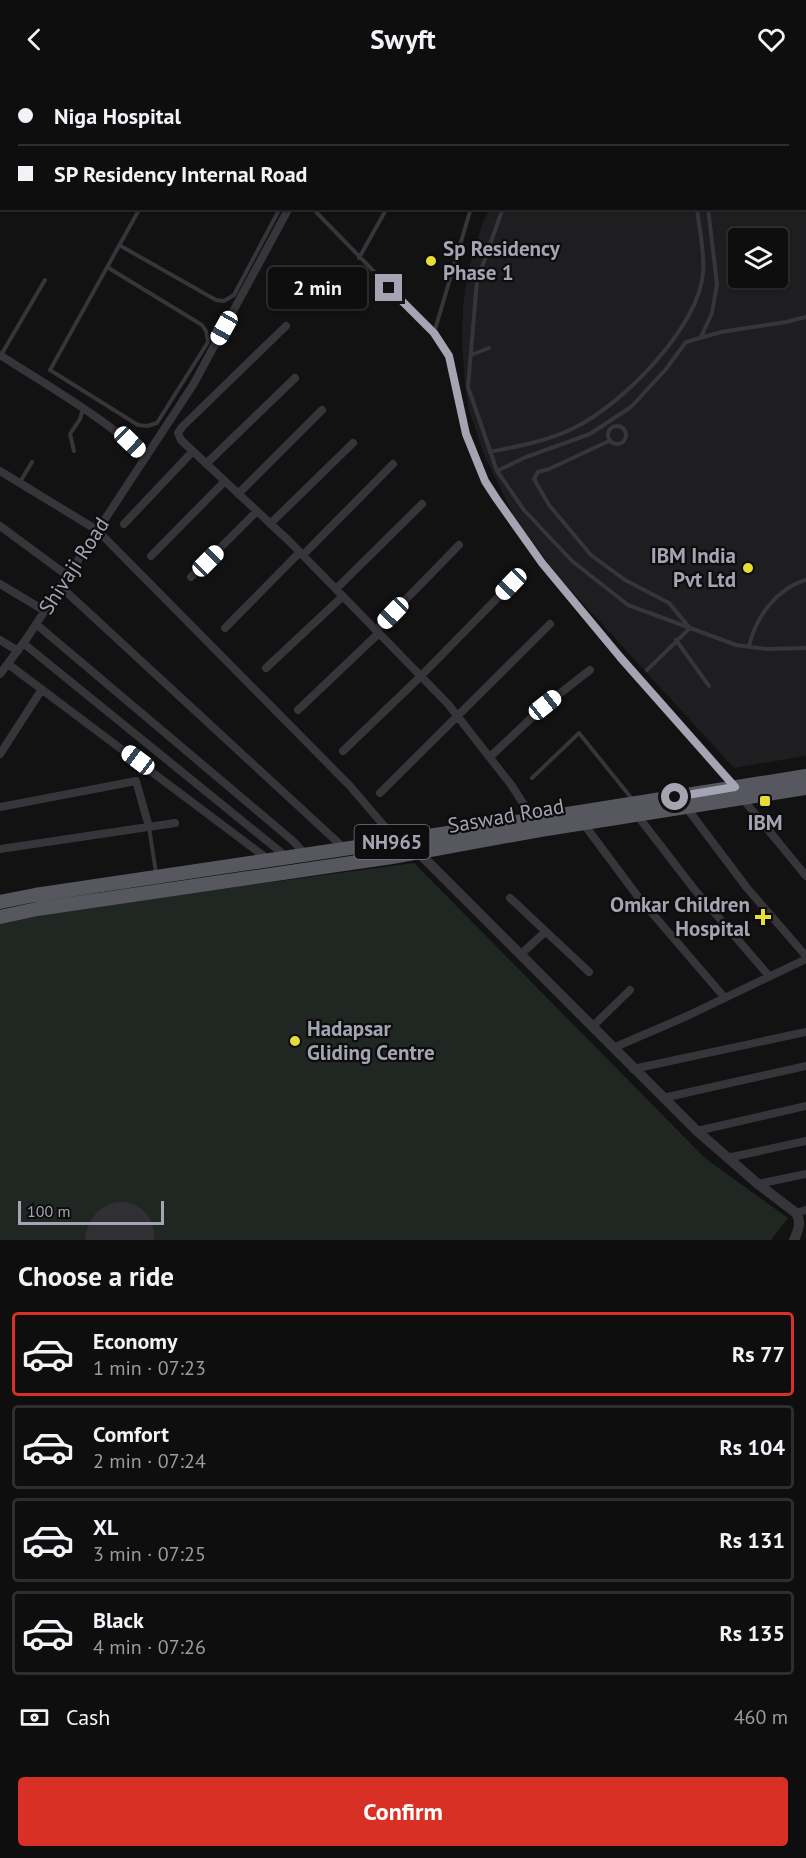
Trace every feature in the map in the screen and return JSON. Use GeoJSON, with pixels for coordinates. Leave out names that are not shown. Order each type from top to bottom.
{"type":"FeatureCollection","features":[{"type":"Feature","properties":{"kind":"highway","name":"Saswad Road"},"geometry":{"type":"LineString","coordinates":[[0,902],[397,842],[533,819],[636,809],[686,807],[784,779],[806,776]]}},
{"type":"Feature","properties":{"kind":"highway","name":"Saswad Road"},"geometry":{"type":"LineString","coordinates":[[0,917],[583,824],[636,809],[739,793],[806,788]]}},
{"type":"Feature","properties":{"kind":"street","name":"Shivaji Road"},"geometry":{"type":"LineString","coordinates":[[0,674],[45,611],[193,385],[288,210]]}},
{"type":"Feature","properties":{"kind":"street"},"geometry":{"type":"LineString","coordinates":[[286,326],[178,433],[206,464],[340,592],[458,714],[533,819]]}},
{"type":"Feature","properties":{"kind":"street"},"geometry":{"type":"LineString","coordinates":[[0,356],[83,408],[130,442],[146,457]]}},
{"type":"Feature","properties":{"kind":"street"},"geometry":{"type":"LineString","coordinates":[[206,464],[295,378]]}},
{"type":"Feature","properties":{"kind":"street"},"geometry":{"type":"LineString","coordinates":[[238,494],[322,410]]}},
{"type":"Feature","properties":{"kind":"street"},"geometry":{"type":"LineString","coordinates":[[270,524],[353,443]]}},
{"type":"Feature","properties":{"kind":"street"},"geometry":{"type":"LineString","coordinates":[[124,524],[193,451]]}},
{"type":"Feature","properties":{"kind":"street"},"geometry":{"type":"LineString","coordinates":[[225,628],[393,464]]}},
{"type":"Feature","properties":{"kind":"street"},"geometry":{"type":"LineString","coordinates":[[0,471],[97,530],[350,786],[397,842]]}},
{"type":"Feature","properties":{"kind":"street"},"geometry":{"type":"LineString","coordinates":[[151,556],[225,482]]}},
{"type":"Feature","properties":{"kind":"street"},"geometry":{"type":"LineString","coordinates":[[266,668],[422,504]]}},
{"type":"Feature","properties":{"kind":"street"},"geometry":{"type":"LineString","coordinates":[[191,577],[257,511]]}},
{"type":"Feature","properties":{"kind":"street"},"geometry":{"type":"LineString","coordinates":[[0,526],[68,576]]}},
{"type":"Feature","properties":{"kind":"street"},"geometry":{"type":"LineString","coordinates":[[298,710],[378,631],[459,545]]}},
{"type":"Feature","properties":{"kind":"street"},"geometry":{"type":"LineString","coordinates":[[0,584],[45,611]]}},
{"type":"Feature","properties":{"kind":"street"},"geometry":{"type":"LineString","coordinates":[[343,751],[511,584]]}},
{"type":"Feature","properties":{"kind":"street"},"geometry":{"type":"LineString","coordinates":[[61,587],[345,849]]}},
{"type":"Feature","properties":{"kind":"street"},"geometry":{"type":"LineString","coordinates":[[36,624],[293,841],[306,855]]}},
{"type":"Feature","properties":{"kind":"street"},"geometry":{"type":"LineString","coordinates":[[380,793],[550,624]]}},
{"type":"Feature","properties":{"kind":"street"},"geometry":{"type":"LineString","coordinates":[[0,640],[20,647],[288,858]]}},
{"type":"Feature","properties":{"kind":"street"},"geometry":{"type":"LineString","coordinates":[[8,664],[270,860]]}},
{"type":"Feature","properties":{"kind":"street"},"geometry":{"type":"LineString","coordinates":[[490,757],[545,705],[590,670]]}},
{"type":"Feature","properties":{"kind":"street"},"geometry":{"type":"LineString","coordinates":[[0,754],[42,689]]}},
{"type":"Feature","properties":{"kind":"street"},"geometry":{"type":"LineString","coordinates":[[0,807],[136,781],[149,827]]}},
{"type":"Feature","properties":{"kind":"street"},"geometry":{"type":"LineString","coordinates":[[739,793],[806,876]]}},
{"type":"Feature","properties":{"kind":"street"},"geometry":{"type":"LineString","coordinates":[[613,1048],[725,998],[806,958],[747,888],[686,807]]}},
{"type":"Feature","properties":{"kind":"street"},"geometry":{"type":"LineString","coordinates":[[636,809],[694,889],[769,976]]}},
{"type":"Feature","properties":{"kind":"street"},"geometry":{"type":"LineString","coordinates":[[0,849],[175,824]]}},
{"type":"Feature","properties":{"kind":"street"},"geometry":{"type":"LineString","coordinates":[[583,824],[632,889],[725,998]]}},
{"type":"Feature","properties":{"kind":"street"},"geometry":{"type":"LineString","coordinates":[[418,852],[697,1131],[758,1184],[801,1212],[798,1217],[799,1230],[794,1240]]}},
{"type":"Feature","properties":{"kind":"street"},"geometry":{"type":"LineString","coordinates":[[510,898],[589,972]]}},
{"type":"Feature","properties":{"kind":"street"},"geometry":{"type":"LineString","coordinates":[[520,955],[545,932]]}},
{"type":"Feature","properties":{"kind":"street"},"geometry":{"type":"LineString","coordinates":[[592,1026],[630,990]]}},
{"type":"Feature","properties":{"kind":"street"},"geometry":{"type":"LineString","coordinates":[[633,1069],[806,1032]]}},
{"type":"Feature","properties":{"kind":"street"},"geometry":{"type":"LineString","coordinates":[[663,1098],[806,1066]]}},
{"type":"Feature","properties":{"kind":"street"},"geometry":{"type":"LineString","coordinates":[[697,1131],[806,1106]]}},
{"type":"Feature","properties":{"kind":"street"},"geometry":{"type":"LineString","coordinates":[[727,1158],[806,1141]]}},
{"type":"Feature","properties":{"kind":"street"},"geometry":{"type":"LineString","coordinates":[[758,1184],[806,1174]]}},
{"type":"Feature","properties":{"kind":"lane"},"geometry":{"type":"LineString","coordinates":[[107,267],[202,325],[206,331],[208,342],[157,423],[147,426],[138,425],[50,370],[119,245],[139,210]]}},
{"type":"Feature","properties":{"kind":"lane"},"geometry":{"type":"LineString","coordinates":[[119,245],[216,300],[224,301],[234,295],[278,210]]}},
{"type":"Feature","properties":{"kind":"lane"},"geometry":{"type":"LineString","coordinates":[[317,210],[316,212],[359,258],[434,333],[449,356],[466,434],[485,481],[542,563],[620,657],[739,793]]}},
{"type":"Feature","properties":{"kind":"lane"},"geometry":{"type":"LineString","coordinates":[[359,258],[386,210]]}},
{"type":"Feature","properties":{"kind":"lane"},"geometry":{"type":"LineString","coordinates":[[434,333],[470,210]]}},
{"type":"Feature","properties":{"kind":"lane"},"geometry":{"type":"LineString","coordinates":[[502,210],[477,281],[468,387],[497,471],[524,510],[572,561],[628,605],[710,636],[749,646],[766,649],[806,648]]}},
{"type":"Feature","properties":{"kind":"lane"},"geometry":{"type":"LineString","coordinates":[[490,452],[534,443],[577,427],[611,404],[652,366],[684,323],[696,302],[703,274],[697,210]]}},
{"type":"Feature","properties":{"kind":"lane"},"geometry":{"type":"LineString","coordinates":[[701,338],[712,314],[717,284],[708,210]]}},
{"type":"Feature","properties":{"kind":"lane"},"geometry":{"type":"LineString","coordinates":[[0,356],[45,280]]}},
{"type":"Feature","properties":{"kind":"lane"},"geometry":{"type":"LineString","coordinates":[[497,471],[526,457],[590,434],[609,422],[630,407],[666,369],[686,342],[721,332],[806,317]]}},
{"type":"Feature","properties":{"kind":"lane"},"geometry":{"type":"LineString","coordinates":[[471,355],[489,348]]}},
{"type":"Feature","properties":{"kind":"lane"},"geometry":{"type":"LineString","coordinates":[[75,451],[70,434],[80,419],[83,408]]}},
{"type":"Feature","properties":{"kind":"lane"},"geometry":{"type":"LineString","coordinates":[[609,422],[609,441]]}},
{"type":"Feature","properties":{"kind":"lane"},"geometry":{"type":"LineString","coordinates":[[609,441],[620,444],[626,435],[622,427],[610,428]]}},
{"type":"Feature","properties":{"kind":"lane"},"geometry":{"type":"LineString","coordinates":[[609,441],[538,472],[534,479],[549,505],[591,555],[625,580],[669,603],[690,628]]}},
{"type":"Feature","properties":{"kind":"lane"},"geometry":{"type":"LineString","coordinates":[[20,483],[32,462]]}},
{"type":"Feature","properties":{"kind":"lane"},"geometry":{"type":"LineString","coordinates":[[749,646],[753,630],[769,603],[794,583],[806,580]]}},
{"type":"Feature","properties":{"kind":"lane"},"geometry":{"type":"LineString","coordinates":[[647,670],[690,628]]}},
{"type":"Feature","properties":{"kind":"lane"},"geometry":{"type":"LineString","coordinates":[[676,640],[709,686]]}},
{"type":"Feature","properties":{"kind":"lane"},"geometry":{"type":"LineString","coordinates":[[532,778],[579,733],[636,809]]}},
{"type":"Feature","properties":{"kind":"lane"},"geometry":{"type":"LineString","coordinates":[[149,827],[157,877]]}},
{"type":"Feature","properties":{"kind":"shaded area"},"geometry":{"type":"Polygon","coordinates":[[[489,210],[806,210],[806,756],[734,768],[557,575],[514,516],[485,457],[469,410],[462,338],[468,271],[483,222],[489,210]]]}},
{"type":"Feature","properties":{"kind":"shaded area","name":"Hadapsar Gliding Centre"},"geometry":{"type":"Polygon","coordinates":[[[414,863],[706,1159],[788,1218],[771,1240],[0,1240],[0,923],[29,915],[414,863]]]}},
{"type":"Feature","properties":{"kind":"runway"},"geometry":{"type":"LineString","coordinates":[[118,1240],[121,1235]]}},
{"type":"Feature","properties":{"kind":"place","name":"Sp Residency Phase 1"},"geometry":{"type":"Point","coordinates":[431,261]}},
{"type":"Feature","properties":{"kind":"place","name":"IBM India Pvt Ltd"},"geometry":{"type":"Point","coordinates":[748,568]}},
{"type":"Feature","properties":{"kind":"place","name":"IBM"},"geometry":{"type":"Point","coordinates":[765,801]}},
{"type":"Feature","properties":{"kind":"place","name":"Omkar Children Hospital"},"geometry":{"type":"Point","coordinates":[763,917]}},
{"type":"Feature","properties":{"kind":"place","name":"Hadapsar Gliding Centre"},"geometry":{"type":"Point","coordinates":[295,1041]}},
{"type":"Feature","properties":{"kind":"route"},"geometry":{"type":"LineString","coordinates":[[389,288],[434,333],[449,356],[466,434],[485,481],[496,498],[542,563],[620,657],[735,787],[675,797]]}}]}
